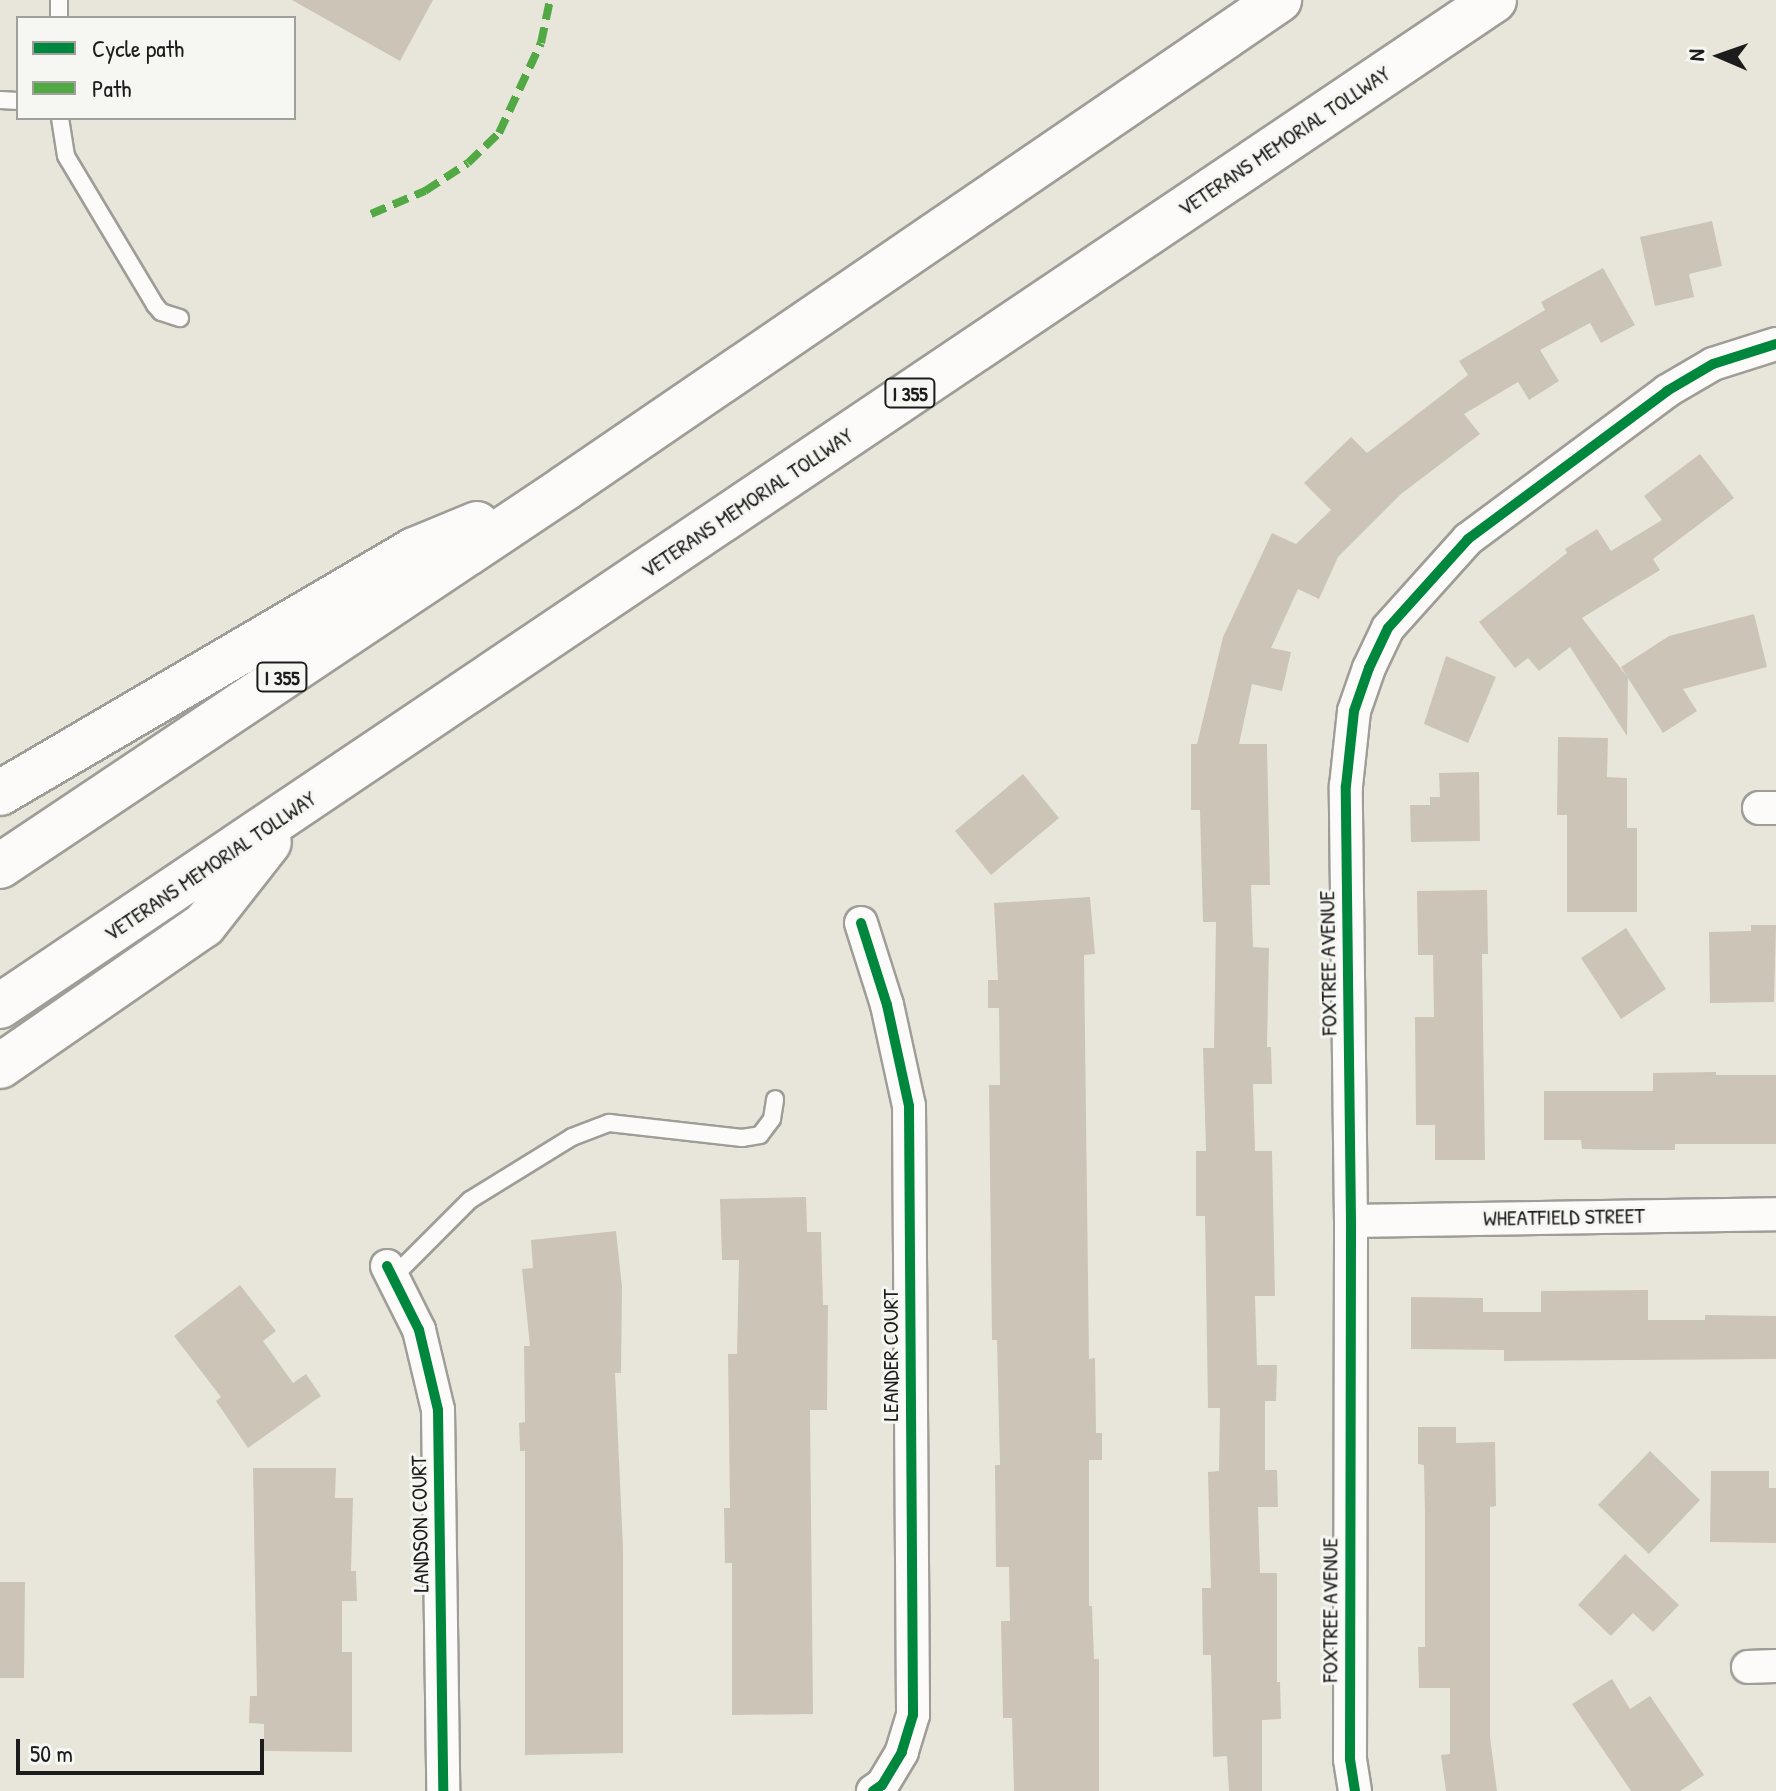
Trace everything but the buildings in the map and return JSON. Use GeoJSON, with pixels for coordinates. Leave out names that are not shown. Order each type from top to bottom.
{"type":"FeatureCollection","features":[{"type":"Feature","properties":{"kind":"highway","name":"I 355"},"geometry":{"type":"LineString","coordinates":[[0,866],[565,488],[1279,0]]}},
{"type":"Feature","properties":{"kind":"highway","name":"VETERANS MEMORIAL TOLLWAY"},"geometry":{"type":"LineString","coordinates":[[0,1006],[1494,0]]}},
{"type":"Feature","properties":{"kind":"highway"},"geometry":{"type":"LineString","coordinates":[[0,793],[414,550],[565,488]]}},
{"type":"Feature","properties":{"kind":"highway"},"geometry":{"type":"LineString","coordinates":[[0,1066],[204,925],[295,810]]}},
{"type":"Feature","properties":{"kind":"street","name":"FOXTREE AVENUE"},"geometry":{"type":"LineString","coordinates":[[1355,1791],[1350,1759],[1351,1221],[1346,786],[1354,711],[1369,668],[1388,628],[1468,539],[1667,391],[1713,364],[1776,344]]}},
{"type":"Feature","properties":{"kind":"street","name":"LEANDER COURT"},"geometry":{"type":"LineString","coordinates":[[861,923],[887,1005],[909,1106],[913,1715],[902,1752],[877,1788]]}},
{"type":"Feature","properties":{"kind":"street","name":"WHEATFIELD STREET"},"geometry":{"type":"LineString","coordinates":[[1351,1221],[1776,1214]]}},
{"type":"Feature","properties":{"kind":"street","name":"LANDSON COURT"},"geometry":{"type":"LineString","coordinates":[[390,1271],[419,1330],[438,1410],[443,1791]]}},
{"type":"Feature","properties":{"kind":"lane"},"geometry":{"type":"LineString","coordinates":[[60,120],[60,136],[66,156],[155,305],[161,312],[180,318]]}},
{"type":"Feature","properties":{"kind":"lane"},"geometry":{"type":"LineString","coordinates":[[390,1271],[470,1200],[572,1137],[609,1123],[742,1138],[760,1135],[772,1119],[775,1099]]}},
{"type":"Feature","properties":{"kind":"marked path"},"geometry":{"type":"LineString","coordinates":[[371,214],[425,191],[468,163],[499,133],[541,43],[550,0]]}},
{"type":"Feature","properties":{"kind":"cycle path"},"geometry":{"type":"LineString","coordinates":[[1355,1791],[1350,1759],[1351,1221],[1346,786],[1354,711],[1369,668],[1388,628],[1468,539],[1667,391],[1713,364],[1776,344]]}},
{"type":"Feature","properties":{"kind":"cycle path"},"geometry":{"type":"LineString","coordinates":[[861,923],[887,1005],[909,1106],[913,1715],[902,1752],[882,1785],[873,1791]]}},
{"type":"Feature","properties":{"kind":"cycle path"},"geometry":{"type":"LineString","coordinates":[[387,1266],[419,1330],[438,1410],[443,1791]]}}]}
